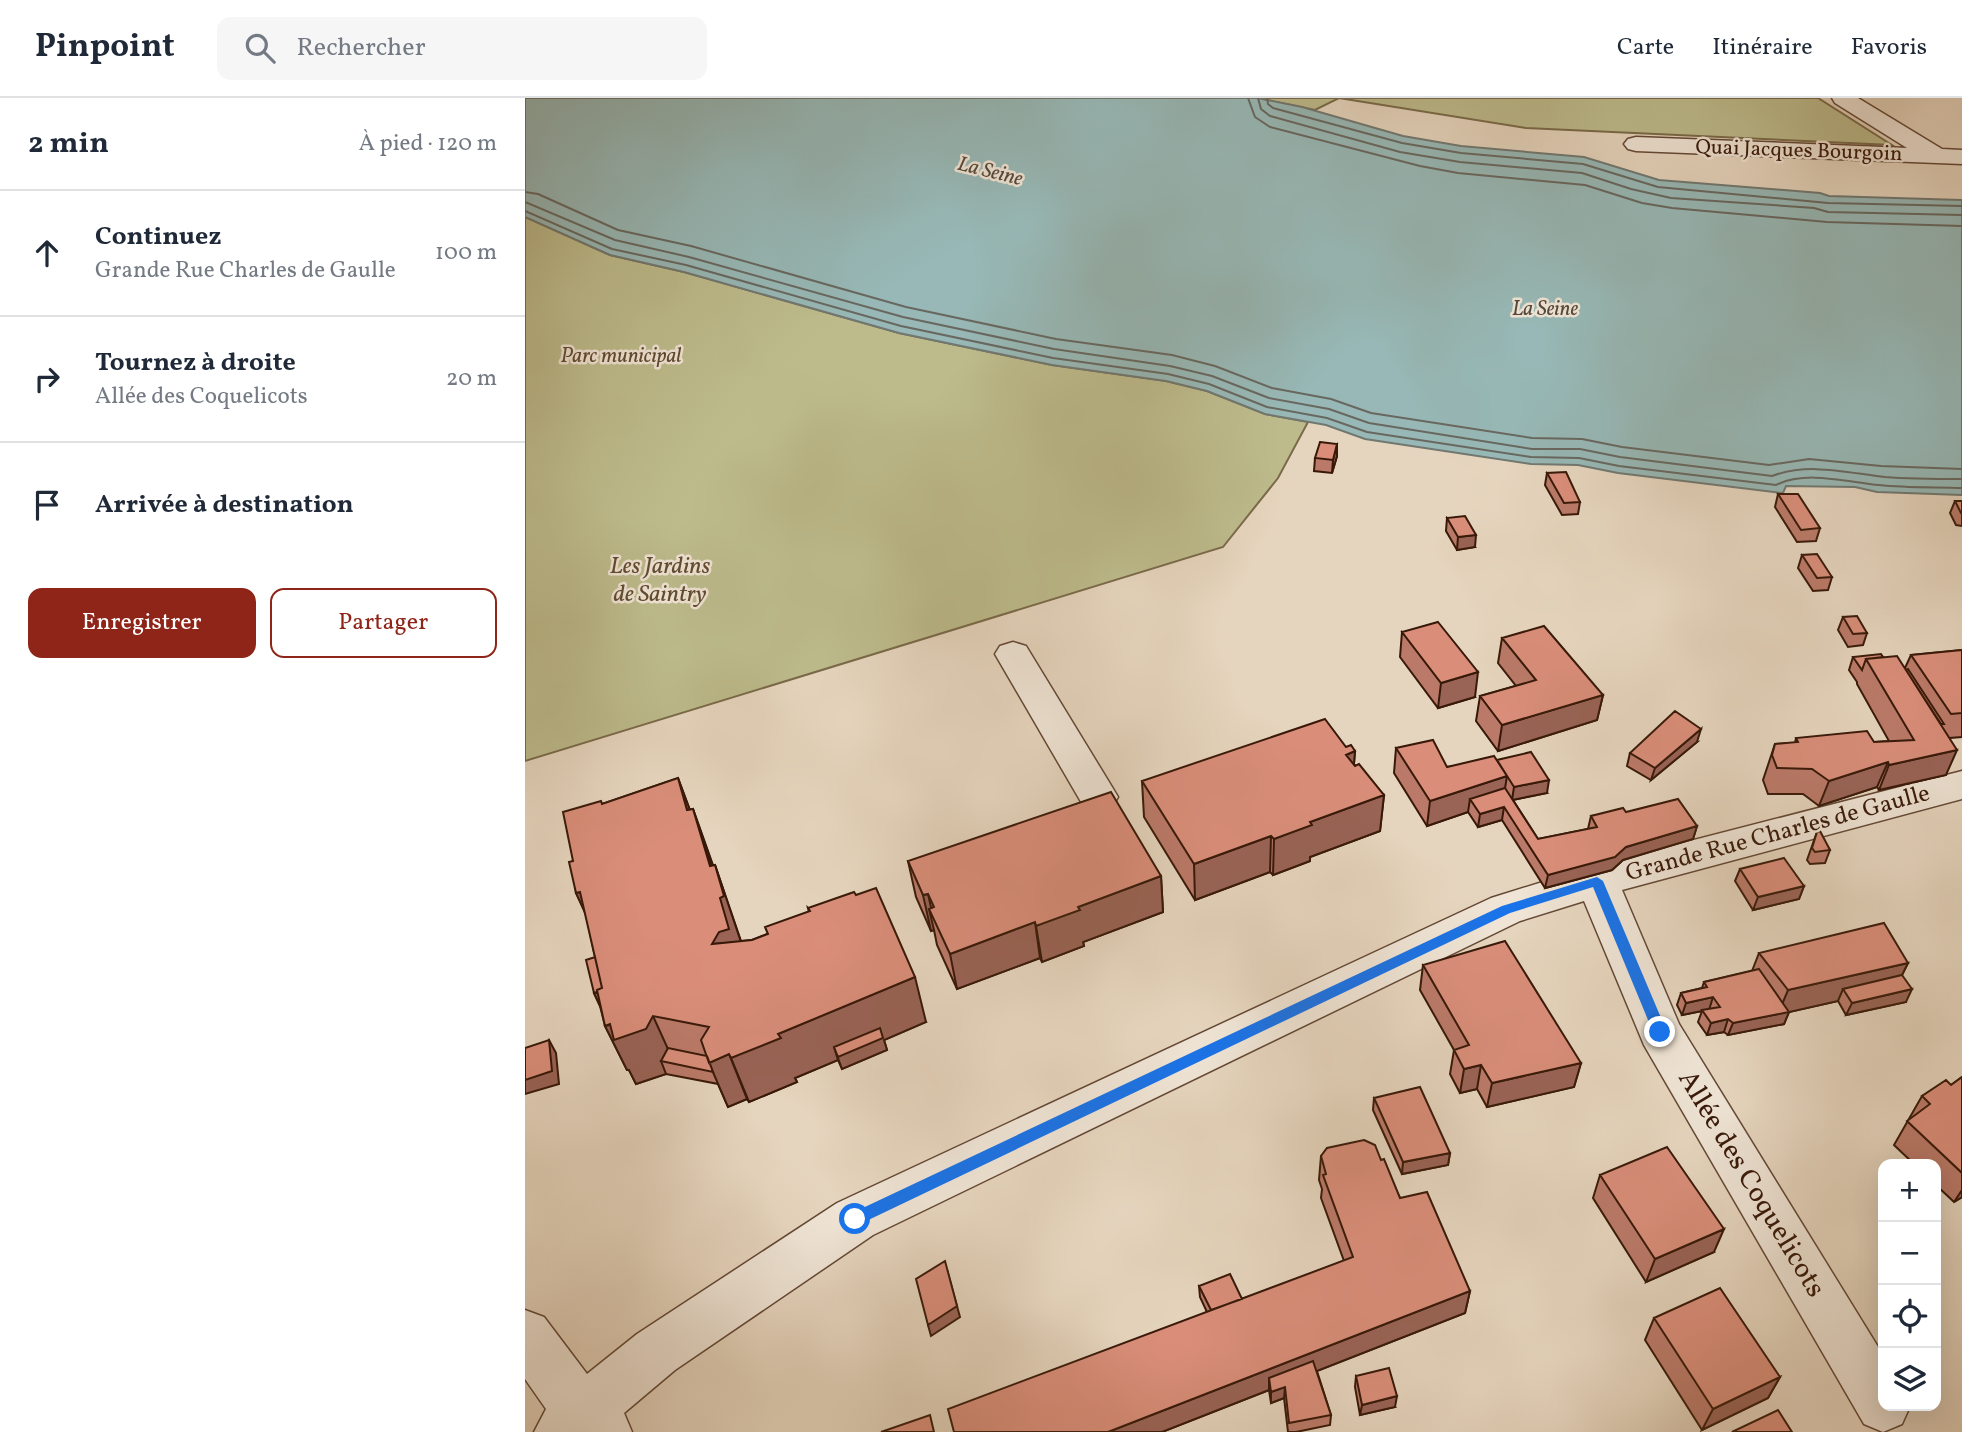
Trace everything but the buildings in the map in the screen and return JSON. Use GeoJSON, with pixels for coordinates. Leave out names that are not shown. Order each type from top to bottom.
{"type":"FeatureCollection","features":[{"type":"Feature","properties":{"kind":"street"},"geometry":{"type":"LineString","coordinates":[[1843,98],[1937,156]]}},
{"type":"Feature","properties":{"kind":"street","name":"Quai Jacques Bourgoin"},"geometry":{"type":"LineString","coordinates":[[1636,144],[1962,157]]}},
{"type":"Feature","properties":{"kind":"street"},"geometry":{"type":"LineString","coordinates":[[1013,654],[1098,797]]}},
{"type":"Feature","properties":{"kind":"street","name":"Grande Rue Charles de Gaulle"},"geometry":{"type":"LineString","coordinates":[[583,1425],[656,1352],[855,1219],[1506,909],[1597,881],[1962,785]]}},
{"type":"Feature","properties":{"kind":"street","name":"Allée des Coquelicots"},"geometry":{"type":"LineString","coordinates":[[1597,881],[1660,1032],[1878,1395]]}},
{"type":"Feature","properties":{"kind":"street"},"geometry":{"type":"LineString","coordinates":[[525,1335],[583,1425]]}},
{"type":"Feature","properties":{"kind":"street","name":"Allée des Coquelicots"},"geometry":{"type":"LineString","coordinates":[[1888,1411],[1900,1432]]}},
{"type":"Feature","properties":{"kind":"green space"},"geometry":{"type":"Polygon","coordinates":[[[1257,98],[1339,98],[1315,110],[1257,98]]]}},
{"type":"Feature","properties":{"kind":"green space"},"geometry":{"type":"Polygon","coordinates":[[[1339,98],[1818,98],[1892,145],[1526,128],[1339,98]]]}},
{"type":"Feature","properties":{"kind":"green space","name":"Les Jardins de Saintry"},"geometry":{"type":"Polygon","coordinates":[[[525,217],[610,255],[684,272],[899,333],[1052,365],[1166,381],[1207,391],[1265,414],[1308,422],[1278,478],[1223,547],[525,761],[525,217]]]}},
{"type":"Feature","properties":{"kind":"water","name":"La Seine"},"geometry":{"type":"Polygon","coordinates":[[[525,98],[1257,98],[1302,107],[1403,136],[1461,146],[1584,157],[1659,180],[1820,193],[1829,196],[1962,200],[1962,495],[1877,492],[1855,487],[1786,486],[1783,493],[1618,473],[1578,465],[1531,464],[1365,439],[1326,425],[1265,414],[1207,391],[1166,381],[1052,365],[899,333],[684,272],[610,255],[525,217],[525,98]]]}},
{"type":"Feature","properties":{"kind":"route"},"geometry":{"type":"LineString","coordinates":[[855,1219],[1506,909],[1597,881],[1660,1032]]}},
{"type":"Feature","properties":{"kind":"park label","name":"Parc municipal"},"geometry":{"type":"Point","coordinates":[621,356]}}]}
